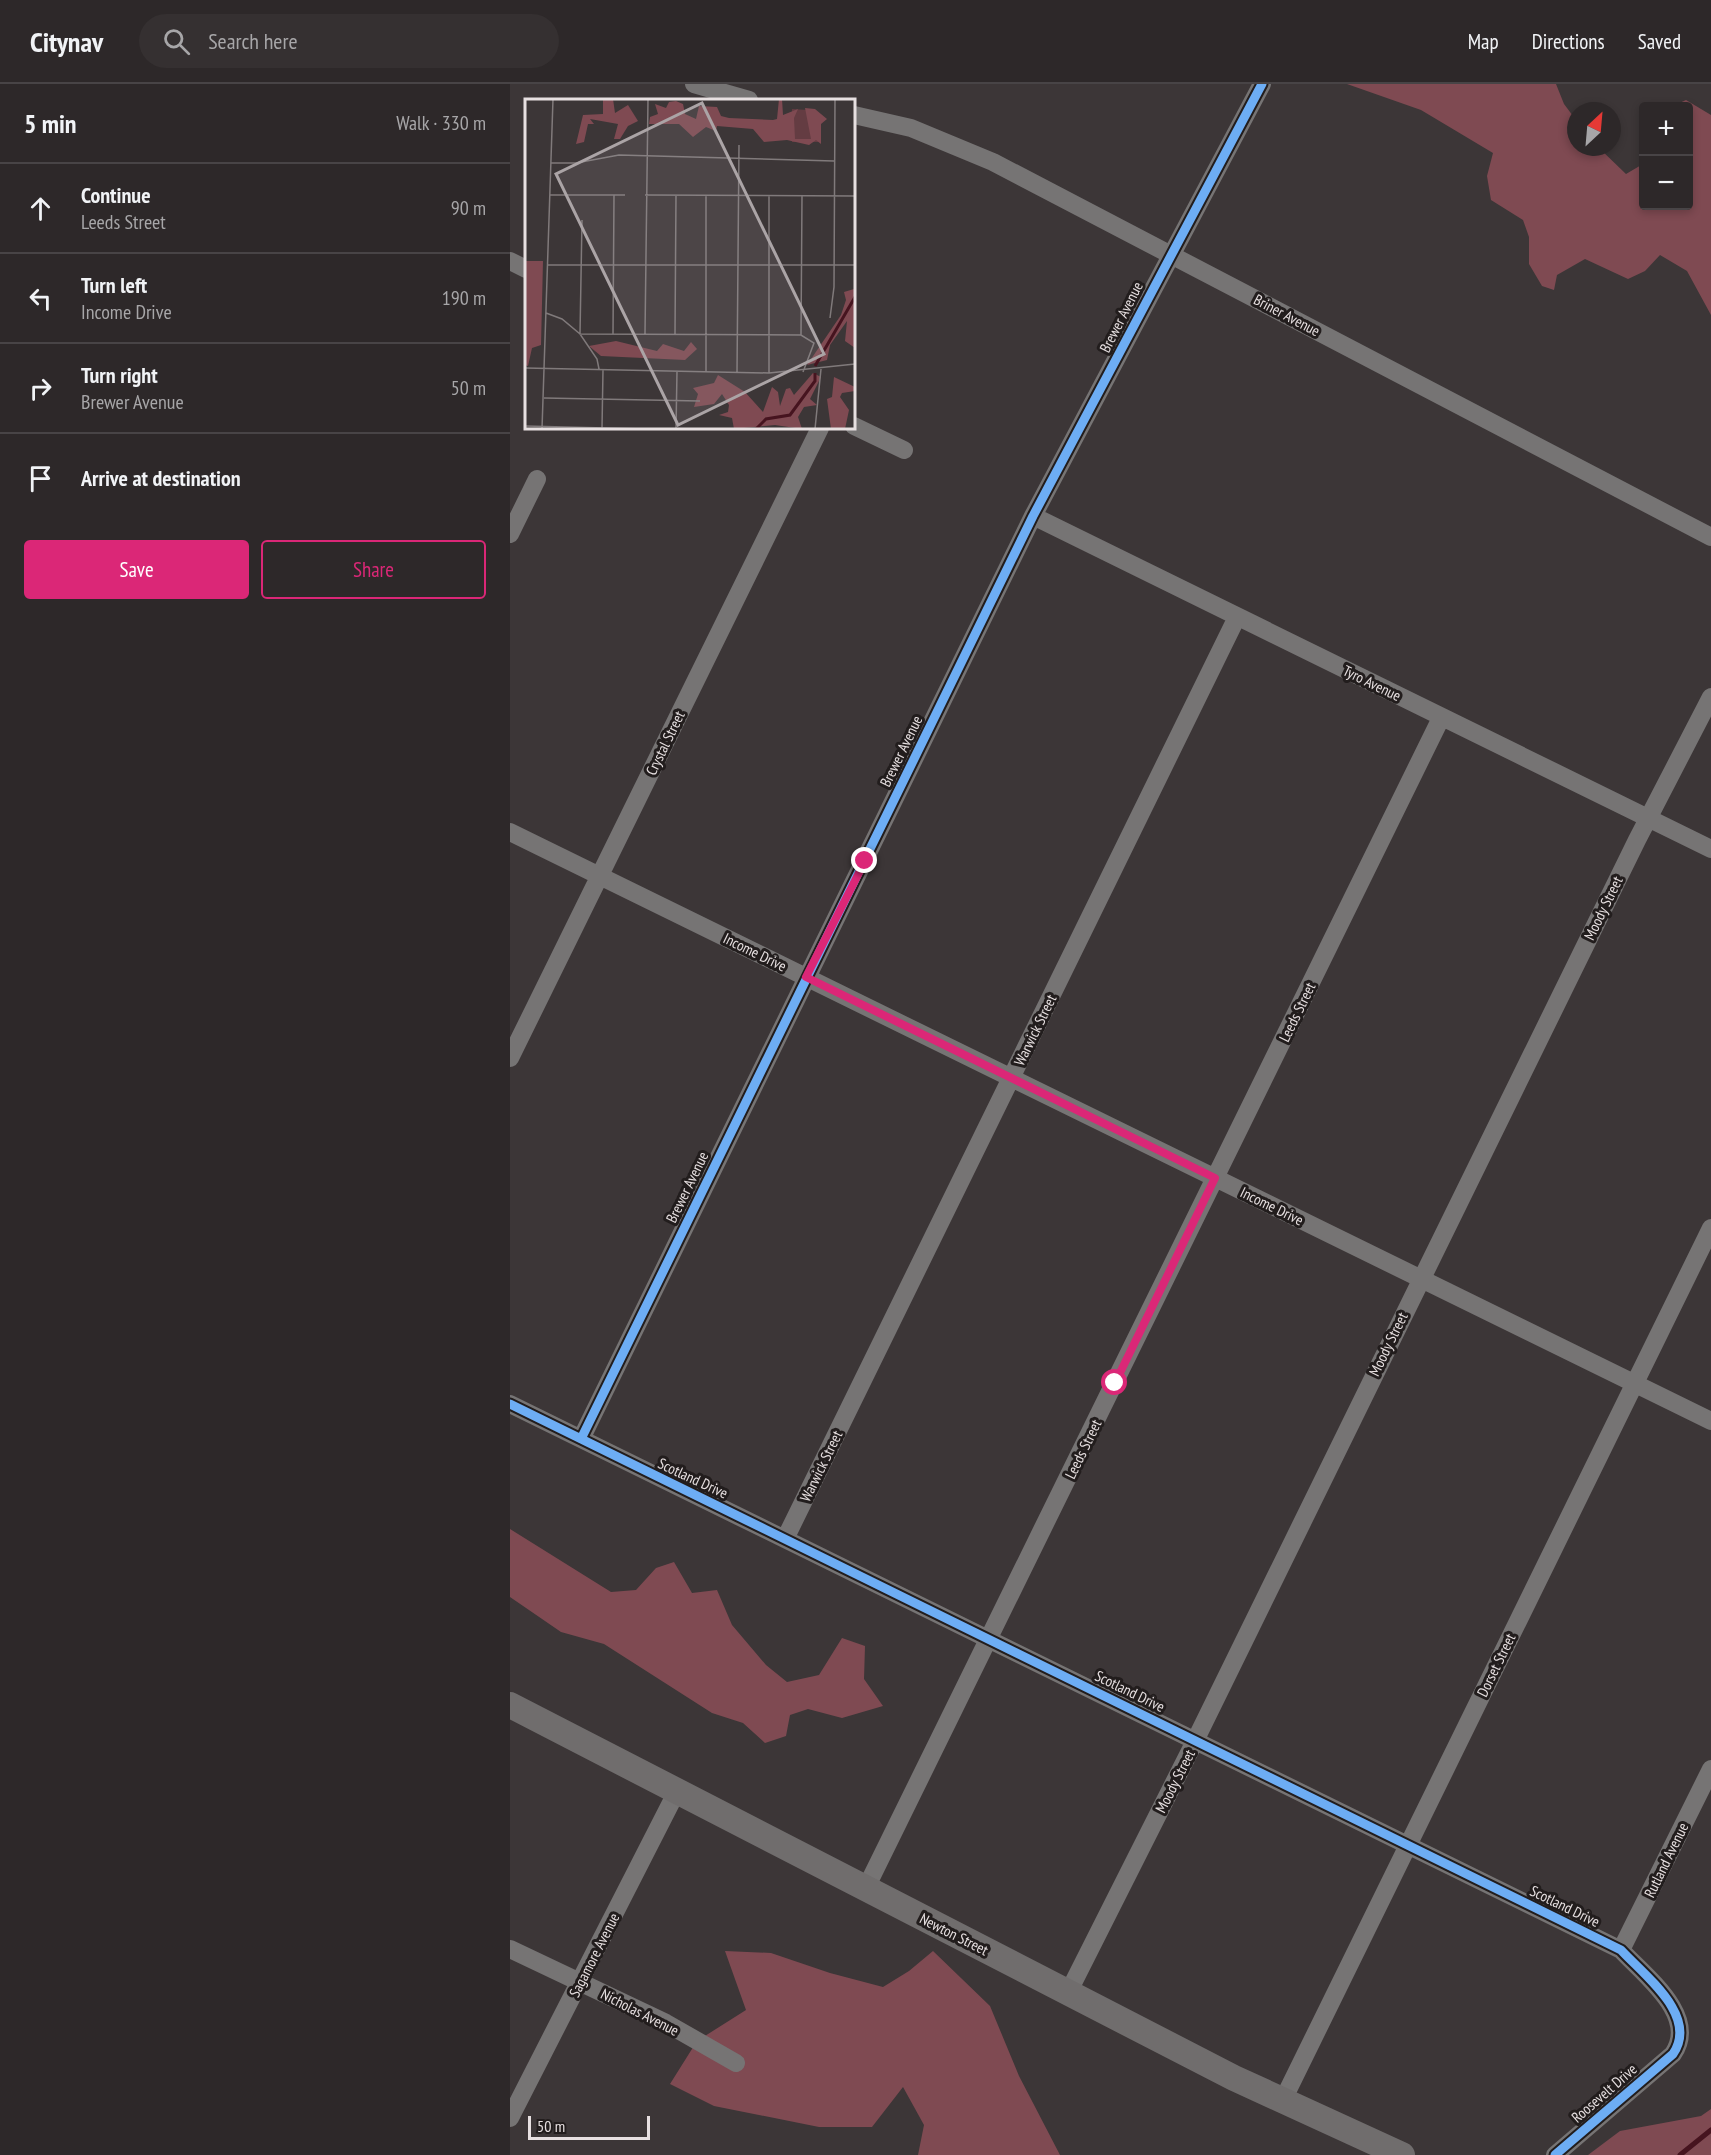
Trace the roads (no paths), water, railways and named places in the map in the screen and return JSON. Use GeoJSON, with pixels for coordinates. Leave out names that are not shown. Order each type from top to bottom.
{"type":"FeatureCollection","features":[{"type":"Feature","properties":{"kind":"street"},"geometry":{"type":"LineString","coordinates":[[694,84],[746,99]]}},
{"type":"Feature","properties":{"kind":"street","name":"Brewer Avenue"},"geometry":{"type":"LineString","coordinates":[[581,1439],[1033,516],[1262,84]]}},
{"type":"Feature","properties":{"kind":"street","name":"Briner Avenue"},"geometry":{"type":"LineString","coordinates":[[855,115],[911,128],[958,146],[1171,254],[1711,537]]}},
{"type":"Feature","properties":{"kind":"street"},"geometry":{"type":"LineString","coordinates":[[510,261],[525,268]]}},
{"type":"Feature","properties":{"kind":"street"},"geometry":{"type":"LineString","coordinates":[[855,426],[904,450]]}},
{"type":"Feature","properties":{"kind":"street","name":"Crystal Street"},"geometry":{"type":"LineString","coordinates":[[510,1058],[820,429]]}},
{"type":"Feature","properties":{"kind":"street"},"geometry":{"type":"LineString","coordinates":[[510,534],[537,479]]}},
{"type":"Feature","properties":{"kind":"street","name":"Tyro Avenue"},"geometry":{"type":"LineString","coordinates":[[1033,516],[1711,849]]}},
{"type":"Feature","properties":{"kind":"street","name":"Warwick Street"},"geometry":{"type":"LineString","coordinates":[[785,1539],[1237,617]]}},
{"type":"Feature","properties":{"kind":"street","name":"Moody Street"},"geometry":{"type":"LineString","coordinates":[[1068,1993],[1195,1741],[1419,1279],[1648,818],[1711,697]]}},
{"type":"Feature","properties":{"kind":"street","name":"Leeds Street"},"geometry":{"type":"LineString","coordinates":[[866,1888],[990,1640],[1441,718]]}},
{"type":"Feature","properties":{"kind":"street","name":"Income Drive"},"geometry":{"type":"LineString","coordinates":[[510,832],[1711,1422]]}},
{"type":"Feature","properties":{"kind":"street","name":"Dorset Street"},"geometry":{"type":"LineString","coordinates":[[1282,2102],[1711,1228]]}},
{"type":"Feature","properties":{"kind":"street","name":"Scotland Drive"},"geometry":{"type":"LineString","coordinates":[[510,1404],[1621,1950],[1676,2014],[1682,2029],[1679,2045],[1673,2054]]}},
{"type":"Feature","properties":{"kind":"street","name":"Newton Street"},"geometry":{"type":"LineString","coordinates":[[510,1705],[1282,2102],[1402,2155]]}},
{"type":"Feature","properties":{"kind":"street","name":"Rutland Avenue"},"geometry":{"type":"LineString","coordinates":[[1621,1950],[1711,1769]]}},
{"type":"Feature","properties":{"kind":"street","name":"Sagamore Avenue"},"geometry":{"type":"LineString","coordinates":[[510,2118],[581,1983],[677,1791]]}},
{"type":"Feature","properties":{"kind":"street","name":"Nicholas Avenue"},"geometry":{"type":"LineString","coordinates":[[510,1948],[666,2024],[736,2063]]}},
{"type":"Feature","properties":{"kind":"street","name":"Roosevelt Drive"},"geometry":{"type":"LineString","coordinates":[[1555,2155],[1673,2054]]}},
{"type":"Feature","properties":{"kind":"waterway"},"geometry":{"type":"LineString","coordinates":[[1680,2155],[1711,2130]]}}]}
